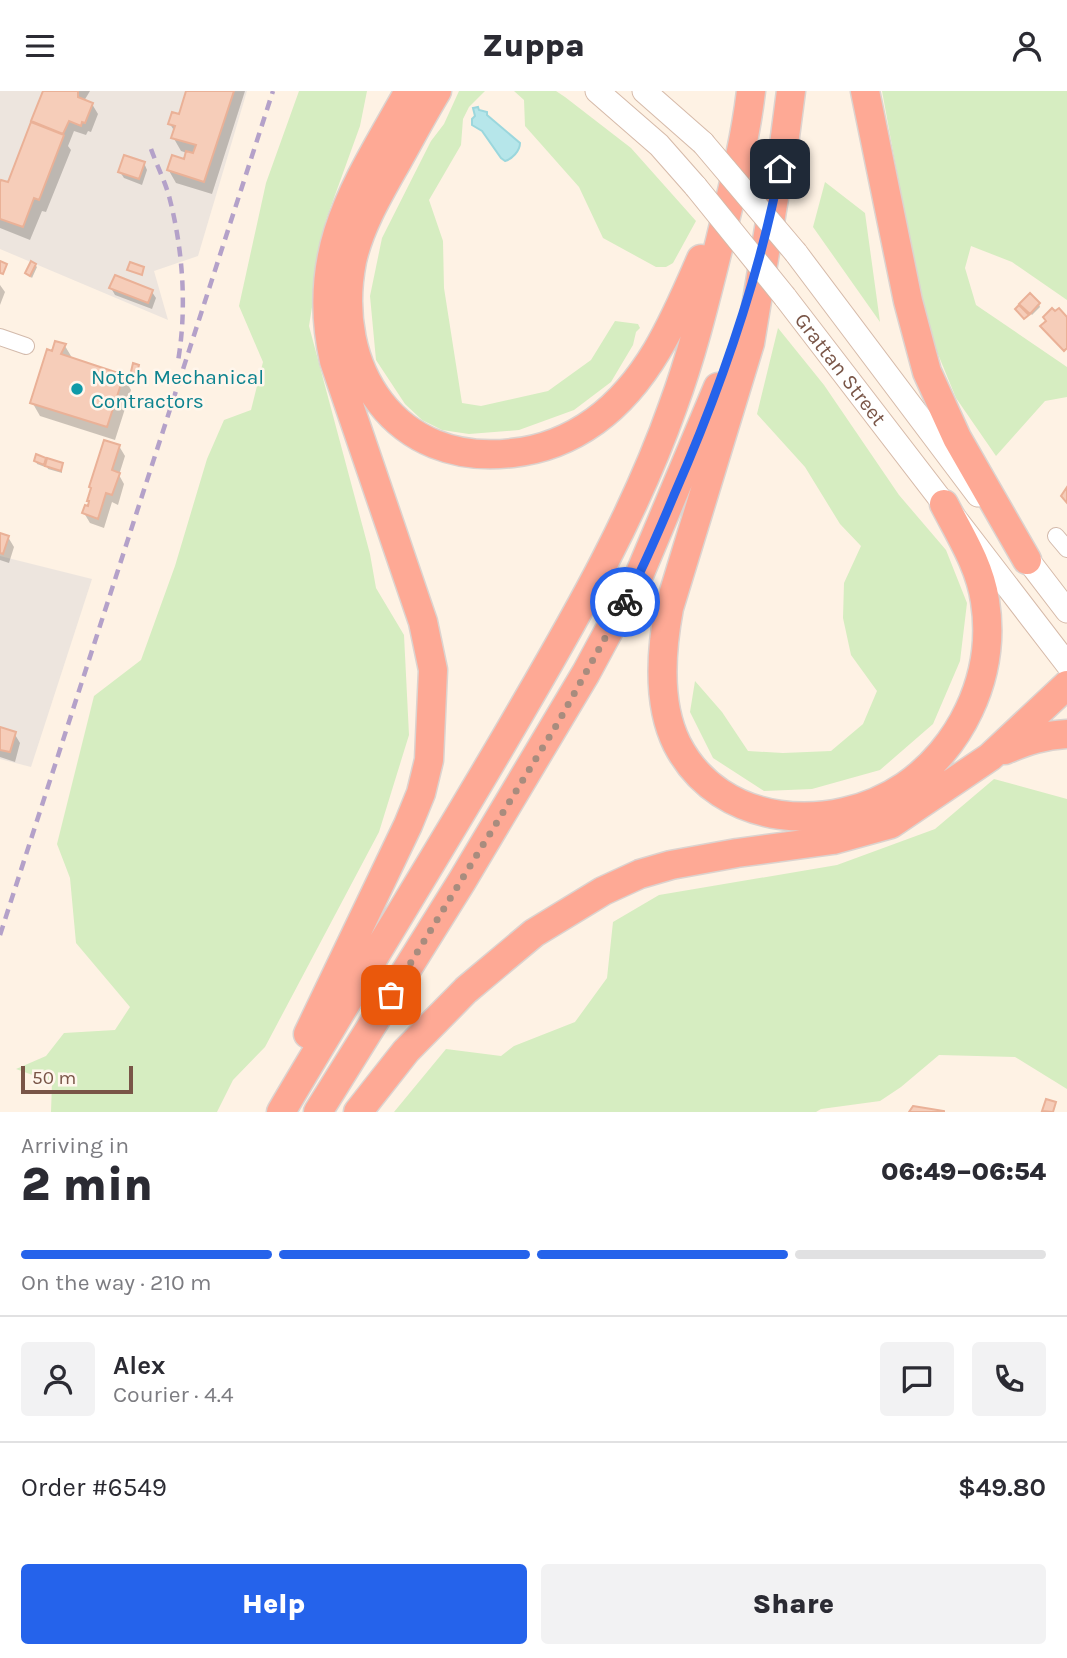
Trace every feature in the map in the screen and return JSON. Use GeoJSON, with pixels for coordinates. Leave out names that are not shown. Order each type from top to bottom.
{"type":"FeatureCollection","features":[{"type":"Feature","properties":{"kind":"highway"},"geometry":{"type":"LineString","coordinates":[[371,159],[394,91]]}},
{"type":"Feature","properties":{"kind":"highway"},"geometry":{"type":"LineString","coordinates":[[270,1112],[398,848],[421,793],[429,760],[433,670],[424,622],[334,361],[327,321],[326,289],[333,247],[347,207],[409,91]]}},
{"type":"Feature","properties":{"kind":"highway"},"geometry":{"type":"LineString","coordinates":[[437,91],[381,190],[362,230],[351,269],[348,313],[360,369],[382,407],[398,422],[424,439],[462,452],[502,454],[549,446],[585,428],[622,399],[647,368],[678,310],[720,216],[744,145]]}},
{"type":"Feature","properties":{"kind":"highway"},"geometry":{"type":"LineString","coordinates":[[281,1112],[490,766],[558,649],[616,536],[673,407],[695,338],[744,145],[751,91]]}},
{"type":"Feature","properties":{"kind":"highway"},"geometry":{"type":"LineString","coordinates":[[318,1112],[559,721],[640,573],[708,416],[748,302],[783,152],[790,91]]}},
{"type":"Feature","properties":{"kind":"highway"},"geometry":{"type":"LineString","coordinates":[[865,91],[908,302],[927,372],[957,438],[1027,559]]}},
{"type":"Feature","properties":{"kind":"highway"},"geometry":{"type":"LineString","coordinates":[[776,186],[750,343],[665,628],[663,687],[671,729],[684,755],[713,788],[727,798],[766,813],[793,817],[836,814],[866,806],[895,792],[918,776],[944,750],[963,722],[978,689],[985,663],[988,632],[981,581],[944,504]]}},
{"type":"Feature","properties":{"kind":"highway"},"geometry":{"type":"LineString","coordinates":[[358,1112],[407,1051],[466,990],[534,933],[603,891],[640,874],[671,865],[833,840],[891,824],[990,757],[1067,685]]}},
{"type":"Feature","properties":{"kind":"highway"},"geometry":{"type":"LineString","coordinates":[[990,757],[1028,740],[1067,734]]}},
{"type":"Feature","properties":{"kind":"main road","name":"Grattan Street"},"geometry":{"type":"LineString","coordinates":[[597,91],[659,145],[696,187],[785,297],[1067,664]]}},
{"type":"Feature","properties":{"kind":"main road","name":"Grattan Street"},"geometry":{"type":"LineString","coordinates":[[645,91],[703,143],[796,253],[1067,611]]}},
{"type":"Feature","properties":{"kind":"street"},"geometry":{"type":"LineString","coordinates":[[0,337],[26,346]]}},
{"type":"Feature","properties":{"kind":"street"},"geometry":{"type":"LineString","coordinates":[[1056,536],[1067,549]]}},
{"type":"Feature","properties":{"kind":"shaded area"},"geometry":{"type":"Polygon","coordinates":[[[0,91],[247,91],[198,256],[154,271],[168,320],[0,249],[0,91]]]}},
{"type":"Feature","properties":{"kind":"shaded area"},"geometry":{"type":"Polygon","coordinates":[[[0,556],[92,579],[31,767],[0,759],[0,556]]]}},
{"type":"Feature","properties":{"kind":"green space"},"geometry":{"type":"Polygon","coordinates":[[[299,91],[367,91],[360,126],[326,220],[309,326],[370,554],[376,588],[404,635],[409,735],[379,832],[265,1047],[233,1080],[217,1112],[51,1112],[52,1082],[16,1069],[46,1056],[64,1033],[115,1030],[130,1007],[76,943],[70,878],[57,844],[94,696],[141,660],[175,566],[207,459],[224,420],[251,410],[263,362],[239,306],[266,183],[299,91]]]}},
{"type":"Feature","properties":{"kind":"green space"},"geometry":{"type":"Polygon","coordinates":[[[459,91],[485,91],[469,107],[463,119],[461,145],[429,200],[443,241],[444,288],[462,403],[481,406],[548,391],[591,360],[615,321],[638,324],[640,328],[611,382],[574,410],[519,430],[469,434],[442,430],[422,420],[405,404],[376,360],[370,296],[382,238],[459,91]]]}},
{"type":"Feature","properties":{"kind":"green space"},"geometry":{"type":"Polygon","coordinates":[[[514,91],[556,91],[631,148],[696,221],[673,263],[666,267],[656,267],[603,238],[579,187],[525,126],[524,100],[514,91]]]}},
{"type":"Feature","properties":{"kind":"green space"},"geometry":{"type":"Polygon","coordinates":[[[882,91],[1067,91],[1067,300],[1012,262],[971,246],[965,268],[976,305],[1067,367],[1067,397],[1045,401],[996,456],[956,398],[924,320],[882,91]]]}},
{"type":"Feature","properties":{"kind":"green space"},"geometry":{"type":"Polygon","coordinates":[[[825,182],[865,213],[880,322],[813,227],[825,182]]]}},
{"type":"Feature","properties":{"kind":"green space"},"geometry":{"type":"Polygon","coordinates":[[[778,328],[824,385],[899,495],[946,550],[967,603],[960,661],[933,724],[880,770],[812,789],[764,791],[713,758],[690,712],[695,681],[722,712],[748,751],[783,753],[831,751],[863,724],[877,691],[851,655],[843,618],[844,583],[861,546],[840,524],[805,467],[757,414],[778,328]]]}},
{"type":"Feature","properties":{"kind":"green space"},"geometry":{"type":"Polygon","coordinates":[[[994,779],[1067,799],[1067,1089],[1015,1057],[939,1055],[880,1101],[821,1109],[816,1112],[394,1112],[446,1049],[501,1056],[514,1046],[575,1022],[607,978],[613,922],[659,895],[837,865],[935,829],[994,779]]]}},
{"type":"Feature","properties":{"kind":"water"},"geometry":{"type":"Polygon","coordinates":[[[478,107],[520,143],[517,152],[505,161],[482,131],[472,125],[475,116],[473,108],[478,107]]]}},
{"type":"Feature","properties":{"kind":"building"},"geometry":{"type":"Polygon","coordinates":[[[43,91],[78,91],[78,97],[93,103],[85,123],[82,122],[81,126],[69,121],[63,134],[31,121],[43,91]]]}},
{"type":"Feature","properties":{"kind":"building"},"geometry":{"type":"Polygon","coordinates":[[[186,91],[234,91],[204,182],[167,170],[172,155],[184,159],[186,151],[193,153],[196,145],[171,138],[175,126],[168,124],[172,112],[179,114],[186,91]]]}},
{"type":"Feature","properties":{"kind":"building"},"geometry":{"type":"Polygon","coordinates":[[[31,122],[64,135],[39,200],[34,198],[23,227],[0,219],[0,182],[8,182],[31,122]]]}},
{"type":"Feature","properties":{"kind":"building"},"geometry":{"type":"Polygon","coordinates":[[[124,155],[145,162],[139,179],[118,172],[124,155]]]}},
{"type":"Feature","properties":{"kind":"building"},"geometry":{"type":"Polygon","coordinates":[[[0,261],[7,264],[3,274],[0,273],[0,261]]]}},
{"type":"Feature","properties":{"kind":"building"},"geometry":{"type":"Polygon","coordinates":[[[31,261],[36,264],[30,276],[25,273],[31,261]]]}},
{"type":"Feature","properties":{"kind":"building"},"geometry":{"type":"Polygon","coordinates":[[[130,262],[144,267],[142,275],[127,270],[130,262]]]}},
{"type":"Feature","properties":{"kind":"building"},"geometry":{"type":"Polygon","coordinates":[[[115,275],[153,290],[148,303],[109,288],[115,275]]]}},
{"type":"Feature","properties":{"kind":"building"},"geometry":{"type":"Polygon","coordinates":[[[1030,293],[1040,303],[1030,314],[1019,304],[1030,293]]]}},
{"type":"Feature","properties":{"kind":"building"},"geometry":{"type":"Polygon","coordinates":[[[1019,305],[1029,315],[1024,319],[1015,309],[1019,305]]]}},
{"type":"Feature","properties":{"kind":"building"},"geometry":{"type":"Polygon","coordinates":[[[1052,308],[1055,311],[1059,308],[1067,317],[1067,348],[1064,351],[1040,326],[1046,321],[1043,317],[1052,308]]]}},
{"type":"Feature","properties":{"kind":"building","name":"Notch Mechanical Contractors"},"geometry":{"type":"Polygon","coordinates":[[[55,341],[66,344],[61,354],[124,375],[107,427],[30,403],[47,349],[52,351],[55,341]]]}},
{"type":"Feature","properties":{"kind":"building"},"geometry":{"type":"Polygon","coordinates":[[[133,363],[139,365],[136,378],[130,376],[133,363]]]}},
{"type":"Feature","properties":{"kind":"building"},"geometry":{"type":"Polygon","coordinates":[[[104,440],[120,445],[112,470],[120,473],[112,495],[106,493],[98,519],[82,513],[85,505],[88,506],[89,487],[104,440]]]}},
{"type":"Feature","properties":{"kind":"building"},"geometry":{"type":"Polygon","coordinates":[[[36,454],[46,458],[44,465],[34,461],[36,454]]]}},
{"type":"Feature","properties":{"kind":"building"},"geometry":{"type":"Polygon","coordinates":[[[47,458],[63,463],[61,471],[45,466],[47,458]]]}},
{"type":"Feature","properties":{"kind":"building"},"geometry":{"type":"Polygon","coordinates":[[[1067,487],[1067,503],[1061,496],[1067,487]]]}},
{"type":"Feature","properties":{"kind":"building"},"geometry":{"type":"Polygon","coordinates":[[[0,533],[9,536],[3,554],[0,553],[0,533]]]}},
{"type":"Feature","properties":{"kind":"building"},"geometry":{"type":"Polygon","coordinates":[[[0,727],[16,732],[10,752],[0,750],[0,727]]]}},
{"type":"Feature","properties":{"kind":"building"},"geometry":{"type":"Polygon","coordinates":[[[1046,1099],[1056,1102],[1053,1112],[1042,1111],[1046,1099]]]}},
{"type":"Feature","properties":{"kind":"building"},"geometry":{"type":"Polygon","coordinates":[[[913,1106],[944,1111],[944,1112],[909,1112],[913,1106]]]}},
{"type":"Feature","properties":{"kind":"railway"},"geometry":{"type":"LineString","coordinates":[[0,935],[273,91]]}},
{"type":"Feature","properties":{"kind":"railway"},"geometry":{"type":"LineString","coordinates":[[151,149],[170,200],[181,260],[183,301],[178,361]]}},
{"type":"Feature","properties":{"kind":"way so far"},"geometry":{"type":"LineString","coordinates":[[391,995],[559,721],[625,602]]}},
{"type":"Feature","properties":{"kind":"place","name":"Notch Mechanical Contractors"},"geometry":{"type":"Point","coordinates":[77,389]}},
{"type":"Feature","properties":{"kind":"route"},"geometry":{"type":"LineString","coordinates":[[625,602],[708,416],[730,355],[748,302],[780,169]]}}]}
